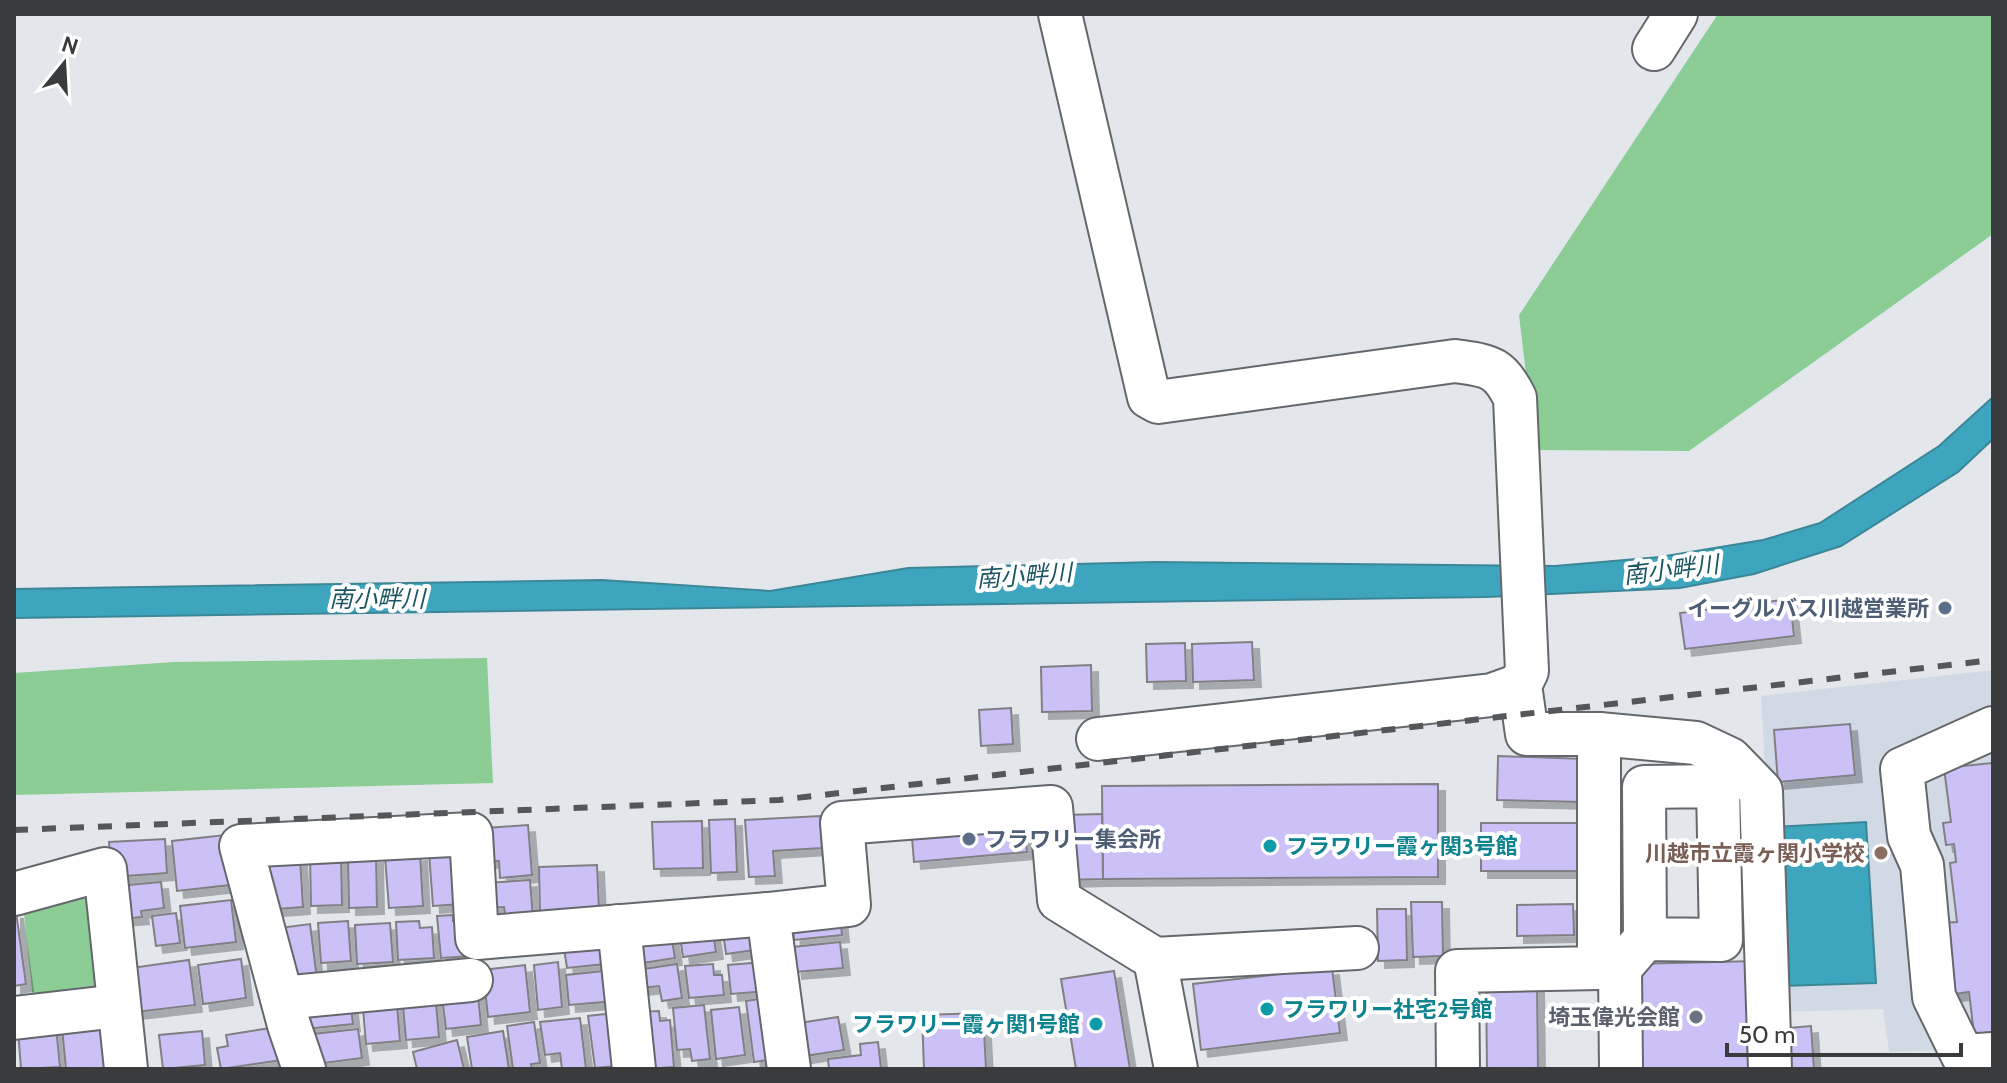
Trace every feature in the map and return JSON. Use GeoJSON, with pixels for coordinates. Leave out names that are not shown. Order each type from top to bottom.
{"type":"FeatureCollection","features":[{"type":"Feature","properties":{"kind":"street"},"geometry":{"type":"LineString","coordinates":[[1060,14],[1149,397],[1158,402],[1455,361],[1489,366],[1507,382],[1515,398],[1527,671],[1520,685],[1527,734],[1599,734],[1696,743],[1730,759],[1761,791],[1770,1069]]}},
{"type":"Feature","properties":{"kind":"street"},"geometry":{"type":"LineString","coordinates":[[1654,49],[1676,14]]}},
{"type":"Feature","properties":{"kind":"street"},"geometry":{"type":"LineString","coordinates":[[1098,739],[1492,695],[1520,685]]}},
{"type":"Feature","properties":{"kind":"street"},"geometry":{"type":"LineString","coordinates":[[1993,728],[1902,769],[1909,836],[1922,865],[1934,997],[1963,1056],[1993,1054]]}},
{"type":"Feature","properties":{"kind":"street"},"geometry":{"type":"LineString","coordinates":[[1599,734],[1599,1069]]}},
{"type":"Feature","properties":{"kind":"street"},"geometry":{"type":"LineString","coordinates":[[304,1069],[241,846],[471,834],[477,938],[849,905],[842,823],[1051,807],[1059,900],[1155,959],[1357,948]]}},
{"type":"Feature","properties":{"kind":"street"},"geometry":{"type":"LineString","coordinates":[[14,894],[105,869],[126,1069]]}},
{"type":"Feature","properties":{"kind":"street"},"geometry":{"type":"LineString","coordinates":[[768,914],[789,1069]]}},
{"type":"Feature","properties":{"kind":"street"},"geometry":{"type":"LineString","coordinates":[[619,926],[634,1069]]}},
{"type":"Feature","properties":{"kind":"street"},"geometry":{"type":"LineString","coordinates":[[1621,1069],[1620,968],[1645,939]]}},
{"type":"Feature","properties":{"kind":"street"},"geometry":{"type":"LineString","coordinates":[[1155,959],[1176,1069]]}},
{"type":"Feature","properties":{"kind":"street"},"geometry":{"type":"LineString","coordinates":[[1458,1069],[1457,971],[1599,968]]}},
{"type":"Feature","properties":{"kind":"street"},"geometry":{"type":"LineString","coordinates":[[282,998],[471,980]]}},
{"type":"Feature","properties":{"kind":"street"},"geometry":{"type":"LineString","coordinates":[[14,1018],[118,1006]]}},
{"type":"Feature","properties":{"kind":"shaded area","name":"川越市立霞ヶ関小学校"},"geometry":{"type":"Polygon","coordinates":[[[1993,670],[1993,1065],[1952,1050],[1889,1052],[1883,1009],[1778,1012],[1761,696],[1993,670]]]}},
{"type":"Feature","properties":{"kind":"green space"},"geometry":{"type":"Polygon","coordinates":[[[1718,14],[1993,14],[1993,234],[1689,451],[1535,450],[1519,315],[1718,14]]]}},
{"type":"Feature","properties":{"kind":"green space"},"geometry":{"type":"Polygon","coordinates":[[[487,658],[493,783],[14,795],[14,673],[174,662],[487,658]]]}},
{"type":"Feature","properties":{"kind":"green space"},"geometry":{"type":"Polygon","coordinates":[[[96,884],[108,1000],[34,1010],[23,904],[96,884]]]}},
{"type":"Feature","properties":{"kind":"water","name":"南小畔川"},"geometry":{"type":"Polygon","coordinates":[[[1993,397],[1993,439],[1958,472],[1841,546],[1754,574],[1680,588],[1486,597],[14,618],[14,589],[602,580],[770,591],[908,568],[1155,562],[1555,566],[1660,557],[1763,540],[1820,523],[1939,446],[1993,397]]]}},
{"type":"Feature","properties":{"kind":"water"},"geometry":{"type":"Polygon","coordinates":[[[1866,822],[1876,983],[1781,986],[1773,827],[1866,822]]]}},
{"type":"Feature","properties":{"kind":"building"},"geometry":{"type":"Polygon","coordinates":[[[1790,599],[1794,636],[1685,649],[1680,613],[1790,599]]]}},
{"type":"Feature","properties":{"kind":"building"},"geometry":{"type":"Polygon","coordinates":[[[1252,642],[1254,680],[1193,682],[1192,644],[1252,642]]]}},
{"type":"Feature","properties":{"kind":"building"},"geometry":{"type":"Polygon","coordinates":[[[1185,643],[1186,681],[1147,682],[1146,644],[1185,643]]]}},
{"type":"Feature","properties":{"kind":"building"},"geometry":{"type":"Polygon","coordinates":[[[1091,665],[1092,711],[1042,712],[1041,667],[1091,665]]]}},
{"type":"Feature","properties":{"kind":"building"},"geometry":{"type":"Polygon","coordinates":[[[1011,708],[1013,744],[981,746],[979,710],[1011,708]]]}},
{"type":"Feature","properties":{"kind":"building"},"geometry":{"type":"Polygon","coordinates":[[[1850,724],[1855,775],[1778,782],[1774,730],[1850,724]]]}},
{"type":"Feature","properties":{"kind":"building"},"geometry":{"type":"Polygon","coordinates":[[[1498,756],[1585,759],[1584,802],[1497,800],[1498,756]]]}},
{"type":"Feature","properties":{"kind":"building"},"geometry":{"type":"Polygon","coordinates":[[[1992,763],[1993,1032],[1974,1034],[1969,992],[1948,995],[1942,923],[1957,922],[1950,863],[1956,862],[1954,844],[1946,845],[1943,823],[1951,822],[1944,768],[1992,763]]]}},
{"type":"Feature","properties":{"kind":"building","name":"フラワリー霞ヶ関3号館"},"geometry":{"type":"Polygon","coordinates":[[[1438,784],[1438,877],[1103,879],[1102,786],[1438,784]]]}},
{"type":"Feature","properties":{"kind":"building"},"geometry":{"type":"Polygon","coordinates":[[[1102,814],[1103,879],[1064,880],[1062,815],[1102,814]]]}},
{"type":"Feature","properties":{"kind":"building"},"geometry":{"type":"Polygon","coordinates":[[[820,816],[822,848],[773,851],[775,876],[749,877],[745,820],[820,816]]]}},
{"type":"Feature","properties":{"kind":"building","name":"フラワリー集会所"},"geometry":{"type":"Polygon","coordinates":[[[1023,816],[1027,852],[914,862],[911,826],[1023,816]]]}},
{"type":"Feature","properties":{"kind":"building"},"geometry":{"type":"Polygon","coordinates":[[[735,819],[737,872],[711,873],[709,820],[735,819]]]}},
{"type":"Feature","properties":{"kind":"building"},"geometry":{"type":"Polygon","coordinates":[[[702,821],[703,868],[654,869],[652,822],[702,821]]]}},
{"type":"Feature","properties":{"kind":"building"},"geometry":{"type":"Polygon","coordinates":[[[1481,823],[1580,823],[1580,871],[1481,871],[1481,823]]]}},
{"type":"Feature","properties":{"kind":"building"},"geometry":{"type":"Polygon","coordinates":[[[528,825],[532,875],[500,878],[499,861],[489,861],[486,828],[528,825]]]}},
{"type":"Feature","properties":{"kind":"building"},"geometry":{"type":"Polygon","coordinates":[[[225,835],[230,885],[177,891],[172,841],[225,835]]]}},
{"type":"Feature","properties":{"kind":"building"},"geometry":{"type":"Polygon","coordinates":[[[165,839],[167,873],[112,877],[109,842],[165,839]]]}},
{"type":"Feature","properties":{"kind":"building"},"geometry":{"type":"Polygon","coordinates":[[[459,852],[462,904],[433,906],[429,853],[459,852]]]}},
{"type":"Feature","properties":{"kind":"building"},"geometry":{"type":"Polygon","coordinates":[[[420,854],[423,906],[389,908],[385,857],[420,854]]]}},
{"type":"Feature","properties":{"kind":"building"},"geometry":{"type":"Polygon","coordinates":[[[341,855],[342,905],[311,906],[310,856],[341,855]]]}},
{"type":"Feature","properties":{"kind":"building"},"geometry":{"type":"Polygon","coordinates":[[[376,856],[377,907],[349,908],[348,857],[376,856]]]}},
{"type":"Feature","properties":{"kind":"building"},"geometry":{"type":"Polygon","coordinates":[[[300,858],[303,907],[264,910],[262,861],[300,858]]]}},
{"type":"Feature","properties":{"kind":"building"},"geometry":{"type":"Polygon","coordinates":[[[597,865],[599,910],[540,912],[539,867],[597,865]]]}},
{"type":"Feature","properties":{"kind":"building"},"geometry":{"type":"Polygon","coordinates":[[[530,880],[533,919],[506,921],[504,907],[489,908],[487,883],[530,880]]]}},
{"type":"Feature","properties":{"kind":"building"},"geometry":{"type":"Polygon","coordinates":[[[161,882],[164,908],[141,911],[142,917],[121,919],[117,886],[161,882]]]}},
{"type":"Feature","properties":{"kind":"building"},"geometry":{"type":"Polygon","coordinates":[[[231,900],[236,942],[185,948],[180,906],[231,900]]]}},
{"type":"Feature","properties":{"kind":"building"},"geometry":{"type":"Polygon","coordinates":[[[1411,902],[1442,902],[1443,956],[1413,957],[1411,902]]]}},
{"type":"Feature","properties":{"kind":"building"},"geometry":{"type":"Polygon","coordinates":[[[1573,904],[1574,935],[1517,936],[1517,905],[1573,904]]]}},
{"type":"Feature","properties":{"kind":"building"},"geometry":{"type":"Polygon","coordinates":[[[1377,909],[1406,909],[1407,960],[1378,961],[1377,909]]]}},
{"type":"Feature","properties":{"kind":"building"},"geometry":{"type":"Polygon","coordinates":[[[14,912],[26,984],[14,986],[14,912]]]}},
{"type":"Feature","properties":{"kind":"building"},"geometry":{"type":"Polygon","coordinates":[[[176,913],[180,943],[156,946],[152,916],[176,913]]]}},
{"type":"Feature","properties":{"kind":"building"},"geometry":{"type":"Polygon","coordinates":[[[840,914],[842,935],[794,940],[792,919],[840,914]]]}},
{"type":"Feature","properties":{"kind":"building"},"geometry":{"type":"Polygon","coordinates":[[[453,915],[453,921],[468,920],[471,956],[441,958],[437,916],[453,915]]]}},
{"type":"Feature","properties":{"kind":"building"},"geometry":{"type":"Polygon","coordinates":[[[348,921],[351,961],[321,963],[318,923],[348,921]]]}},
{"type":"Feature","properties":{"kind":"building"},"geometry":{"type":"Polygon","coordinates":[[[419,921],[420,928],[432,927],[434,958],[398,960],[396,922],[419,921]]]}},
{"type":"Feature","properties":{"kind":"building"},"geometry":{"type":"Polygon","coordinates":[[[751,922],[755,950],[726,954],[722,925],[751,922]]]}},
{"type":"Feature","properties":{"kind":"building"},"geometry":{"type":"Polygon","coordinates":[[[390,923],[393,962],[357,964],[355,925],[390,923]]]}},
{"type":"Feature","properties":{"kind":"building"},"geometry":{"type":"Polygon","coordinates":[[[310,924],[317,979],[286,983],[279,928],[310,924]]]}},
{"type":"Feature","properties":{"kind":"building"},"geometry":{"type":"Polygon","coordinates":[[[712,925],[716,952],[683,957],[679,930],[712,925]]]}},
{"type":"Feature","properties":{"kind":"building"},"geometry":{"type":"Polygon","coordinates":[[[670,928],[675,958],[636,964],[632,935],[670,928]]]}},
{"type":"Feature","properties":{"kind":"building"},"geometry":{"type":"Polygon","coordinates":[[[611,937],[614,963],[567,968],[563,942],[611,937]]]}},
{"type":"Feature","properties":{"kind":"building"},"geometry":{"type":"Polygon","coordinates":[[[840,942],[843,968],[795,972],[793,947],[840,942]]]}},
{"type":"Feature","properties":{"kind":"building"},"geometry":{"type":"Polygon","coordinates":[[[241,959],[246,998],[203,1004],[198,965],[241,959]]]}},
{"type":"Feature","properties":{"kind":"building"},"geometry":{"type":"Polygon","coordinates":[[[189,960],[195,1005],[136,1012],[131,968],[189,960]]]}},
{"type":"Feature","properties":{"kind":"building","name":"埼玉偉光会館"},"geometry":{"type":"Polygon","coordinates":[[[1757,961],[1759,1069],[1634,1069],[1632,964],[1757,961]]]}},
{"type":"Feature","properties":{"kind":"building"},"geometry":{"type":"Polygon","coordinates":[[[558,962],[562,1007],[538,1010],[534,965],[558,962]]]}},
{"type":"Feature","properties":{"kind":"building"},"geometry":{"type":"Polygon","coordinates":[[[764,962],[766,991],[731,994],[728,965],[764,962]]]}},
{"type":"Feature","properties":{"kind":"building"},"geometry":{"type":"Polygon","coordinates":[[[677,964],[682,998],[662,1001],[659,986],[640,988],[637,970],[677,964]]]}},
{"type":"Feature","properties":{"kind":"building"},"geometry":{"type":"Polygon","coordinates":[[[713,964],[714,975],[722,975],[724,995],[689,998],[685,966],[713,964]]]}},
{"type":"Feature","properties":{"kind":"building"},"geometry":{"type":"Polygon","coordinates":[[[525,965],[530,1012],[488,1017],[483,970],[525,965]]]}},
{"type":"Feature","properties":{"kind":"building","name":"フラワリー社宅2号館"},"geometry":{"type":"Polygon","coordinates":[[[1332,968],[1340,1033],[1201,1050],[1193,984],[1332,968]]]}},
{"type":"Feature","properties":{"kind":"building"},"geometry":{"type":"Polygon","coordinates":[[[613,970],[616,1001],[569,1005],[566,975],[613,970]]]}},
{"type":"Feature","properties":{"kind":"building","name":"フラワリー霞ヶ関1号館"},"geometry":{"type":"Polygon","coordinates":[[[1114,971],[1130,1069],[1076,1069],[1061,979],[1114,971]]]}},
{"type":"Feature","properties":{"kind":"building"},"geometry":{"type":"Polygon","coordinates":[[[1486,981],[1537,981],[1538,1069],[1487,1069],[1486,981]]]}},
{"type":"Feature","properties":{"kind":"building"},"geometry":{"type":"Polygon","coordinates":[[[477,986],[481,1025],[446,1029],[441,989],[477,986]]]}},
{"type":"Feature","properties":{"kind":"building"},"geometry":{"type":"Polygon","coordinates":[[[435,992],[439,1037],[406,1040],[402,995],[435,992]]]}},
{"type":"Feature","properties":{"kind":"building"},"geometry":{"type":"Polygon","coordinates":[[[396,994],[400,1041],[366,1044],[362,997],[396,994]]]}},
{"type":"Feature","properties":{"kind":"building"},"geometry":{"type":"Polygon","coordinates":[[[772,997],[780,1058],[754,1062],[746,1001],[772,997]]]}},
{"type":"Feature","properties":{"kind":"building"},"geometry":{"type":"Polygon","coordinates":[[[350,1000],[353,1024],[305,1029],[303,1005],[350,1000]]]}},
{"type":"Feature","properties":{"kind":"building"},"geometry":{"type":"Polygon","coordinates":[[[704,1005],[710,1059],[692,1061],[690,1049],[677,1050],[673,1008],[704,1005]]]}},
{"type":"Feature","properties":{"kind":"building"},"geometry":{"type":"Polygon","coordinates":[[[739,1007],[745,1055],[716,1059],[711,1010],[739,1007]]]}},
{"type":"Feature","properties":{"kind":"building"},"geometry":{"type":"Polygon","coordinates":[[[659,1011],[660,1021],[670,1020],[674,1067],[645,1069],[641,1012],[659,1011]]]}},
{"type":"Feature","properties":{"kind":"building"},"geometry":{"type":"Polygon","coordinates":[[[614,1013],[626,1065],[595,1068],[588,1016],[614,1013]]]}},
{"type":"Feature","properties":{"kind":"building"},"geometry":{"type":"Polygon","coordinates":[[[983,1013],[986,1068],[924,1069],[922,1015],[983,1013]]]}},
{"type":"Feature","properties":{"kind":"building"},"geometry":{"type":"Polygon","coordinates":[[[838,1017],[844,1050],[805,1056],[799,1023],[838,1017]]]}},
{"type":"Feature","properties":{"kind":"building"},"geometry":{"type":"Polygon","coordinates":[[[580,1018],[586,1069],[562,1069],[560,1053],[545,1055],[540,1022],[580,1018]]]}},
{"type":"Feature","properties":{"kind":"building"},"geometry":{"type":"Polygon","coordinates":[[[534,1022],[540,1063],[531,1064],[532,1069],[513,1069],[507,1026],[534,1022]]]}},
{"type":"Feature","properties":{"kind":"building"},"geometry":{"type":"Polygon","coordinates":[[[102,1024],[106,1069],[66,1069],[62,1027],[102,1024]]]}},
{"type":"Feature","properties":{"kind":"building"},"geometry":{"type":"Polygon","coordinates":[[[1811,1026],[1814,1069],[1779,1069],[1777,1029],[1811,1026]]]}},
{"type":"Feature","properties":{"kind":"building"},"geometry":{"type":"Polygon","coordinates":[[[56,1027],[60,1067],[21,1069],[18,1030],[56,1027]]]}},
{"type":"Feature","properties":{"kind":"building"},"geometry":{"type":"Polygon","coordinates":[[[277,1027],[282,1060],[221,1069],[217,1048],[228,1046],[226,1035],[277,1027]]]}},
{"type":"Feature","properties":{"kind":"building"},"geometry":{"type":"Polygon","coordinates":[[[358,1029],[362,1058],[316,1064],[313,1034],[358,1029]]]}},
{"type":"Feature","properties":{"kind":"building"},"geometry":{"type":"Polygon","coordinates":[[[202,1031],[205,1065],[163,1069],[159,1035],[202,1031]]]}},
{"type":"Feature","properties":{"kind":"building"},"geometry":{"type":"Polygon","coordinates":[[[503,1031],[509,1069],[472,1069],[467,1037],[503,1031]]]}},
{"type":"Feature","properties":{"kind":"building"},"geometry":{"type":"Polygon","coordinates":[[[457,1040],[464,1069],[417,1069],[413,1052],[457,1040]]]}},
{"type":"Feature","properties":{"kind":"building"},"geometry":{"type":"Polygon","coordinates":[[[878,1042],[881,1069],[829,1069],[828,1059],[861,1055],[860,1044],[878,1042]]]}},
{"type":"Feature","properties":{"kind":"railway"},"geometry":{"type":"LineString","coordinates":[[14,830],[779,800],[1993,660]]}},
{"type":"Feature","properties":{"kind":"place","name":"イーグルバス川越営業所"},"geometry":{"type":"Point","coordinates":[1945,608]}},
{"type":"Feature","properties":{"kind":"place","name":"フラワリー集会所"},"geometry":{"type":"Point","coordinates":[969,839]}},
{"type":"Feature","properties":{"kind":"place","name":"フラワリー霞ヶ関3号館"},"geometry":{"type":"Point","coordinates":[1270,846]}},
{"type":"Feature","properties":{"kind":"place","name":"川越市立霞ヶ関小学校"},"geometry":{"type":"Point","coordinates":[1881,853]}},
{"type":"Feature","properties":{"kind":"place","name":"フラワリー社宅2号館"},"geometry":{"type":"Point","coordinates":[1267,1009]}},
{"type":"Feature","properties":{"kind":"place","name":"埼玉偉光会館"},"geometry":{"type":"Point","coordinates":[1696,1017]}},
{"type":"Feature","properties":{"kind":"place","name":"フラワリー霞ヶ関1号館"},"geometry":{"type":"Point","coordinates":[1096,1024]}}]}
